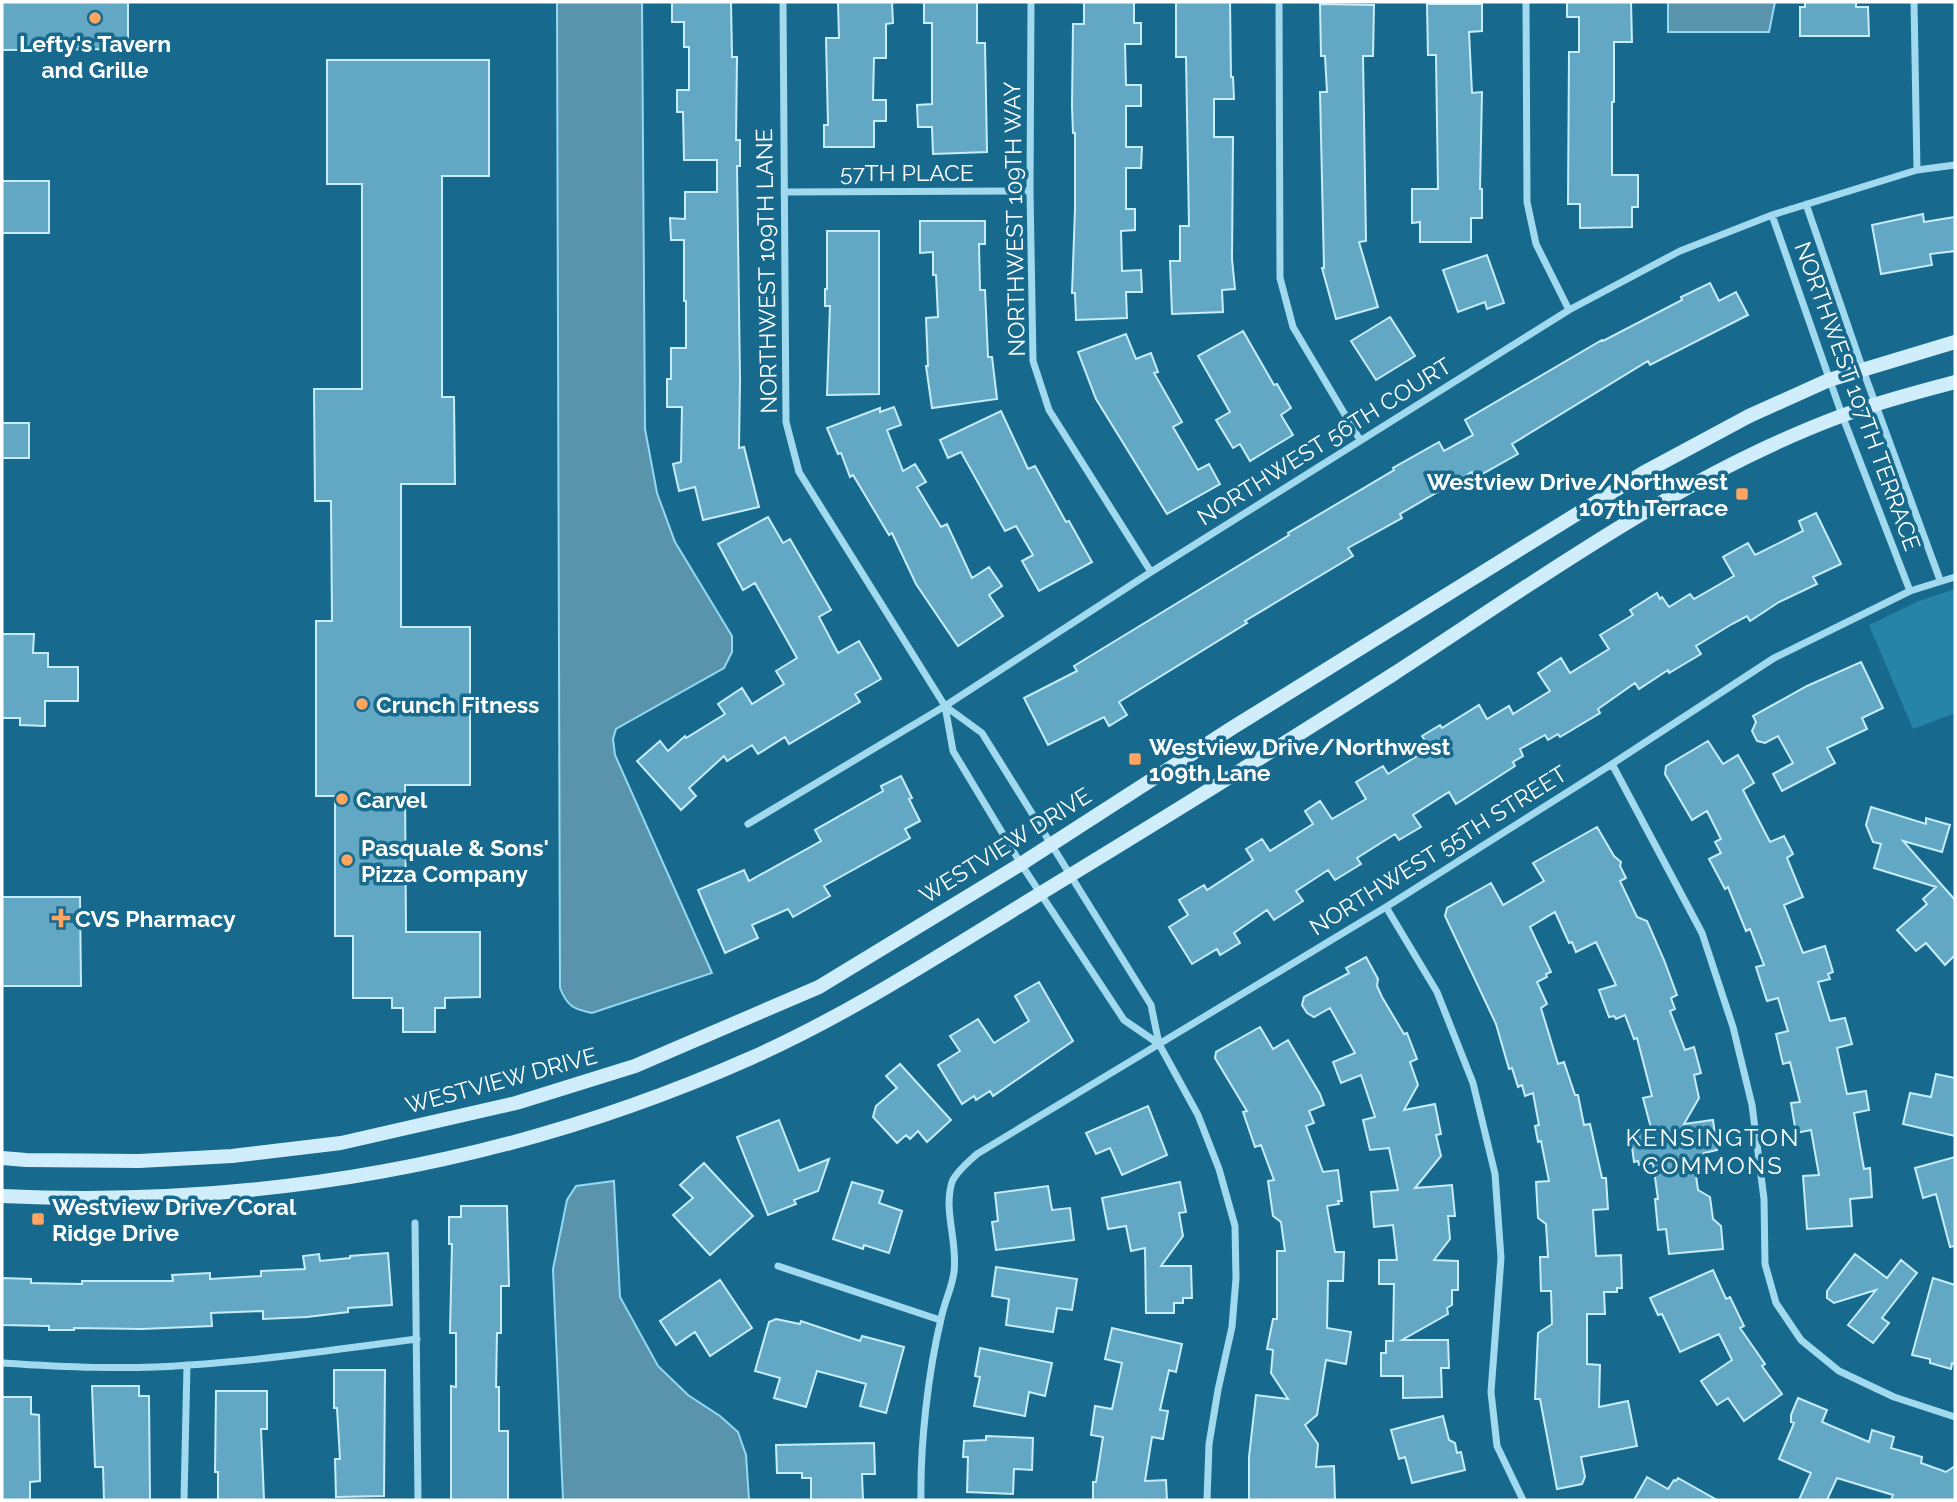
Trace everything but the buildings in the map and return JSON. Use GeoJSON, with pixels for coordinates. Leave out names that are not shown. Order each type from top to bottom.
{"type":"FeatureCollection","features":[{"type":"Feature","properties":{"kind":"street","name":"NORTHWEST 109TH LANE"},"geometry":{"type":"LineString","coordinates":[[783,2],[786,422],[799,472],[945,706],[953,751],[1021,864],[1124,1020],[1159,1044]]}},
{"type":"Feature","properties":{"kind":"street","name":"NORTHWEST 109TH WAY"},"geometry":{"type":"LineString","coordinates":[[1031,2],[1033,361],[1049,411],[1151,572]]}},
{"type":"Feature","properties":{"kind":"street"},"geometry":{"type":"LineString","coordinates":[[1279,2],[1280,278],[1293,327],[1360,440]]}},
{"type":"Feature","properties":{"kind":"street"},"geometry":{"type":"LineString","coordinates":[[1526,2],[1527,202],[1536,244],[1569,310]]}},
{"type":"Feature","properties":{"kind":"street"},"geometry":{"type":"LineString","coordinates":[[1914,2],[1917,170]]}},
{"type":"Feature","properties":{"kind":"street","name":"NORTHWEST 56TH COURT"},"geometry":{"type":"LineString","coordinates":[[748,824],[945,706],[1151,572],[1569,310],[1680,251],[1772,215],[1917,170],[1955,165]]}},
{"type":"Feature","properties":{"kind":"street","name":"57TH PLACE"},"geometry":{"type":"LineString","coordinates":[[784,192],[1030,191]]}},
{"type":"Feature","properties":{"kind":"street","name":"NORTHWEST 107TH TERRACE"},"geometry":{"type":"LineString","coordinates":[[1806,204],[1940,580]]}},
{"type":"Feature","properties":{"kind":"street","name":"NORTHWEST 107TH TERRACE"},"geometry":{"type":"LineString","coordinates":[[1772,215],[1829,380],[1910,591]]}},
{"type":"Feature","properties":{"kind":"street","name":"WESTVIEW DRIVE"},"geometry":{"type":"LineString","coordinates":[[2,1158],[139,1161],[232,1156],[371,1138],[516,1104],[635,1066],[819,987],[1021,864],[1232,728],[1643,473],[1749,416],[1829,380],[1955,342]]}},
{"type":"Feature","properties":{"kind":"street"},"geometry":{"type":"LineString","coordinates":[[2,1196],[82,1200],[258,1189],[377,1174],[537,1137],[614,1113],[755,1056],[863,1003],[1071,876],[1292,739],[1649,509],[1763,450],[1842,415],[1955,382]]}},
{"type":"Feature","properties":{"kind":"street","name":"NORTHWEST 55TH STREET"},"geometry":{"type":"LineString","coordinates":[[940,1320],[954,1272],[954,1241],[948,1204],[953,1179],[977,1154],[1386,907],[1612,764],[1774,657],[1910,591],[1955,577]]}},
{"type":"Feature","properties":{"kind":"street","name":"NORTHWEST 109TH LANE"},"geometry":{"type":"LineString","coordinates":[[945,706],[982,733],[1151,1005],[1159,1044],[1198,1115],[1219,1169],[1235,1226],[1236,1278],[1232,1327],[1209,1444],[1207,1500]]}},
{"type":"Feature","properties":{"kind":"street"},"geometry":{"type":"LineString","coordinates":[[1612,764],[1702,933],[1733,1027],[1752,1105],[1764,1199],[1765,1264],[1776,1303],[1801,1340],[1839,1371],[1894,1397],[1955,1417]]}},
{"type":"Feature","properties":{"kind":"street"},"geometry":{"type":"LineString","coordinates":[[1386,907],[1437,992],[1473,1083],[1495,1174],[1501,1258],[1491,1392],[1497,1446],[1523,1500]]}},
{"type":"Feature","properties":{"kind":"street"},"geometry":{"type":"LineString","coordinates":[[415,1223],[418,1500]]}},
{"type":"Feature","properties":{"kind":"street"},"geometry":{"type":"LineString","coordinates":[[778,1266],[940,1320],[920,1464],[921,1500]]}},
{"type":"Feature","properties":{"kind":"street"},"geometry":{"type":"LineString","coordinates":[[2,1363],[82,1368],[187,1365],[417,1339]]}},
{"type":"Feature","properties":{"kind":"street"},"geometry":{"type":"LineString","coordinates":[[184,1500],[187,1365]]}},
{"type":"Feature","properties":{"kind":"shaded area"},"geometry":{"type":"Polygon","coordinates":[[[557,2],[642,2],[645,429],[657,493],[675,542],[732,636],[732,652],[724,668],[616,729],[613,739],[615,755],[712,973],[592,1013],[572,1006],[560,988],[557,2]]]}},
{"type":"Feature","properties":{"kind":"shaded area"},"geometry":{"type":"Polygon","coordinates":[[[1668,2],[1775,2],[1769,32],[1668,32],[1668,2]]]}},
{"type":"Feature","properties":{"kind":"shaded area"},"geometry":{"type":"Polygon","coordinates":[[[1955,589],[1955,713],[1913,729],[1869,625],[1919,601],[1955,589]]]}},
{"type":"Feature","properties":{"kind":"shaded area"},"geometry":{"type":"Polygon","coordinates":[[[614,1181],[620,1297],[658,1366],[688,1395],[720,1416],[738,1432],[746,1455],[749,1500],[563,1500],[553,1269],[567,1200],[576,1186],[614,1181]]]}},
{"type":"Feature","properties":{"kind":"place","name":"Lefty's Tavern and Grille"},"geometry":{"type":"Point","coordinates":[95,18]}},
{"type":"Feature","properties":{"kind":"place","name":"Westview Drive/Northwest 107th Terrace"},"geometry":{"type":"Point","coordinates":[1742,494]}},
{"type":"Feature","properties":{"kind":"place","name":"Crunch Fitness"},"geometry":{"type":"Point","coordinates":[362,704]}},
{"type":"Feature","properties":{"kind":"place","name":"Westview Drive/Northwest 109th Lane"},"geometry":{"type":"Point","coordinates":[1135,759]}},
{"type":"Feature","properties":{"kind":"place","name":"Carvel"},"geometry":{"type":"Point","coordinates":[342,799]}},
{"type":"Feature","properties":{"kind":"place","name":"Pasquale & Sons' Pizza Company"},"geometry":{"type":"Point","coordinates":[347,860]}},
{"type":"Feature","properties":{"kind":"place","name":"CVS Pharmacy"},"geometry":{"type":"Point","coordinates":[61,918]}},
{"type":"Feature","properties":{"kind":"place","name":"Westview Drive/Coral Ridge Drive"},"geometry":{"type":"Point","coordinates":[38,1219]}},
{"type":"Feature","properties":{"kind":"district","name":"KENSINGTON COMMONS"},"geometry":{"type":"Point","coordinates":[1713,1151]}}]}
